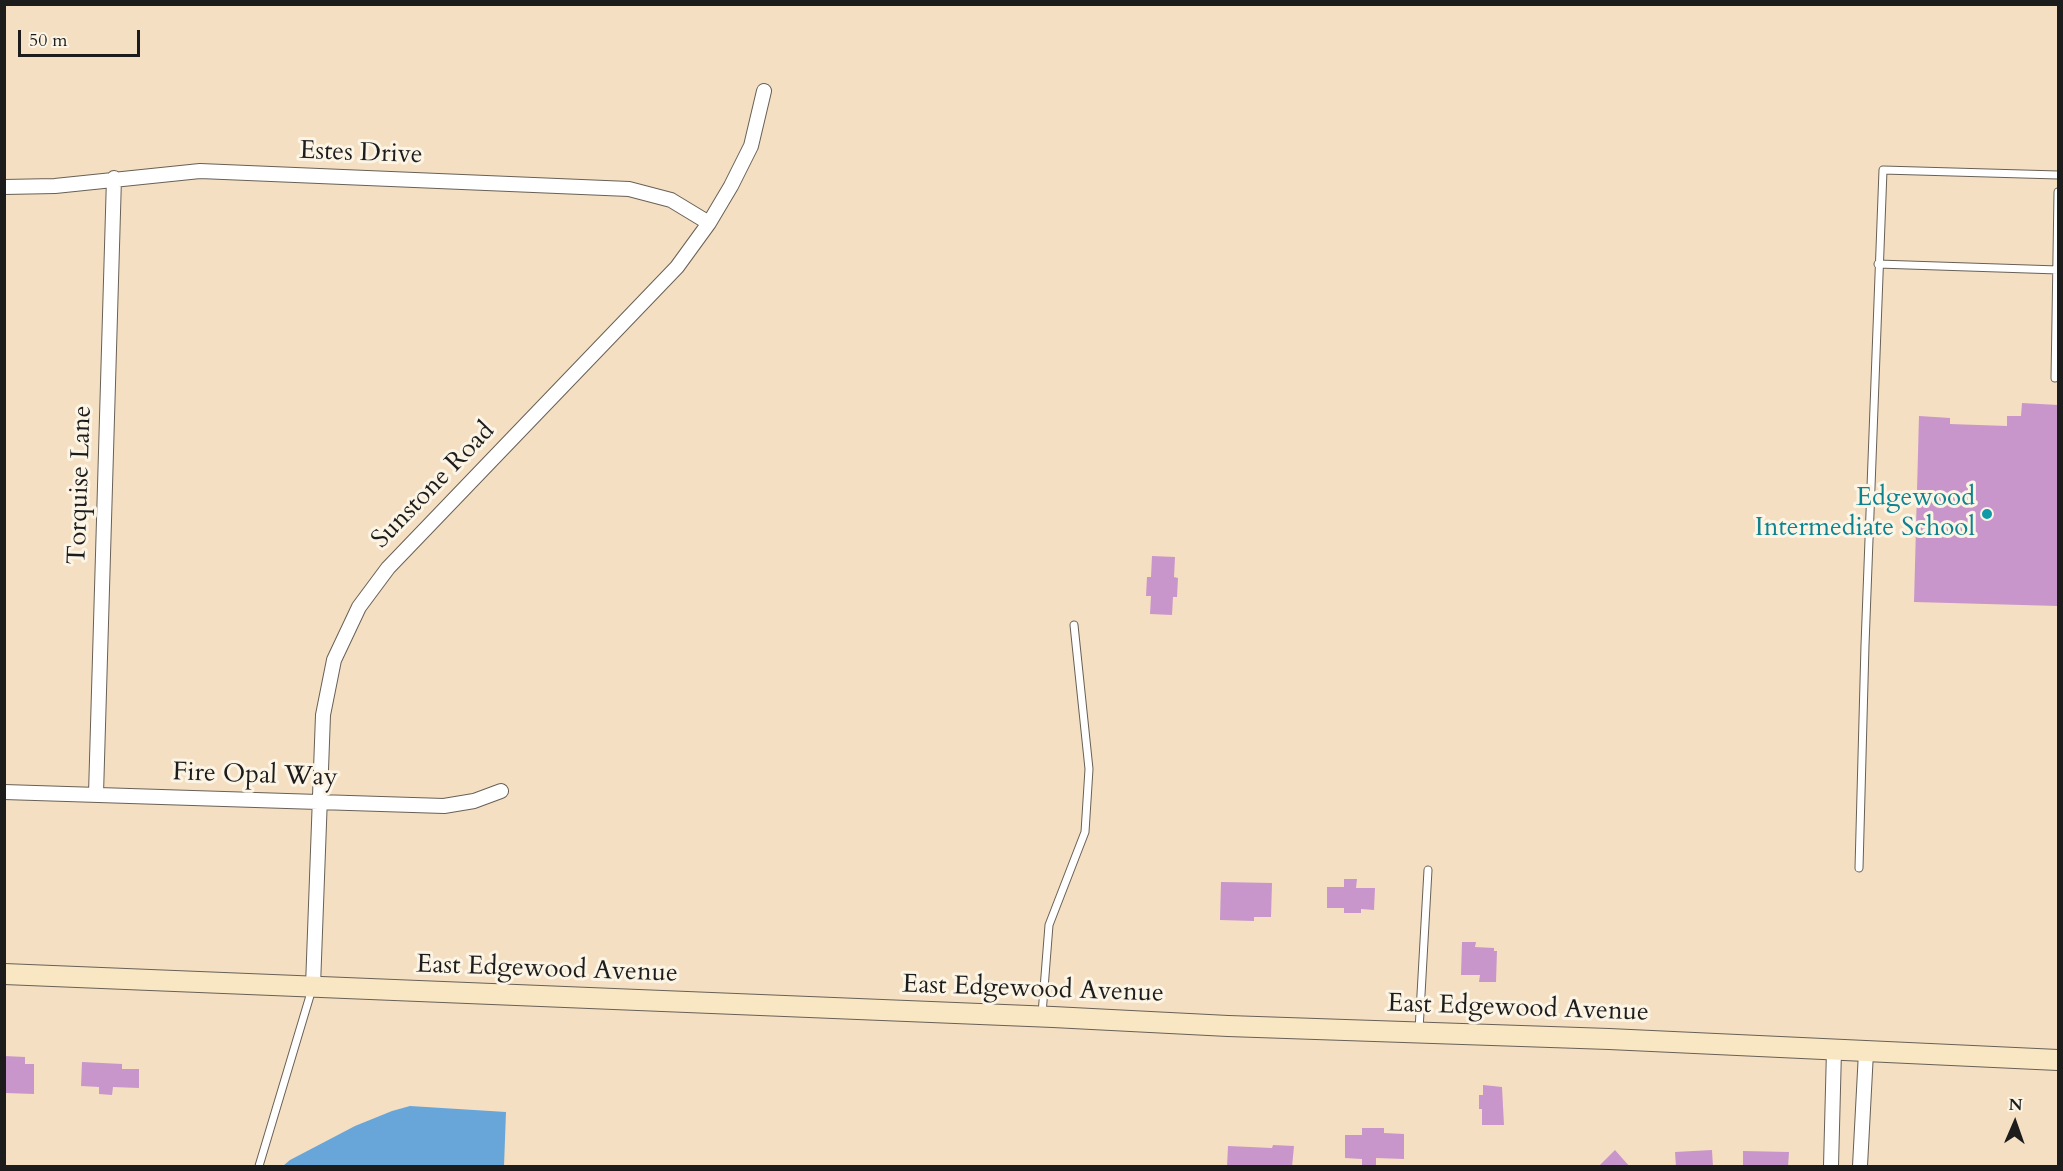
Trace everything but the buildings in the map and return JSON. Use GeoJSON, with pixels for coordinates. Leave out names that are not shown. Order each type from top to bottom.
{"type":"FeatureCollection","features":[{"type":"Feature","properties":{"kind":"main road","name":"East Edgewood Avenue"},"geometry":{"type":"LineString","coordinates":[[4,974],[1042,1016],[1228,1026],[1609,1039],[2058,1060]]}},
{"type":"Feature","properties":{"kind":"street","name":"Sunstone Road"},"geometry":{"type":"LineString","coordinates":[[313,986],[323,715],[334,660],[360,607],[388,568],[677,267],[709,223],[751,146],[764,91]]}},
{"type":"Feature","properties":{"kind":"street","name":"Estes Drive"},"geometry":{"type":"LineString","coordinates":[[4,187],[55,186],[114,178],[200,171],[629,189],[671,200],[709,223]]}},
{"type":"Feature","properties":{"kind":"street","name":"Torquise Lane"},"geometry":{"type":"LineString","coordinates":[[96,794],[114,178]]}},
{"type":"Feature","properties":{"kind":"street","name":"Fire Opal Way"},"geometry":{"type":"LineString","coordinates":[[4,792],[444,806],[474,801],[501,791]]}},
{"type":"Feature","properties":{"kind":"street"},"geometry":{"type":"LineString","coordinates":[[1832,1167],[1834,1050]]}},
{"type":"Feature","properties":{"kind":"street"},"geometry":{"type":"LineString","coordinates":[[1860,1167],[1866,1052]]}},
{"type":"Feature","properties":{"kind":"lane"},"geometry":{"type":"LineString","coordinates":[[1859,867],[1865,633],[1883,170],[2058,175]]}},
{"type":"Feature","properties":{"kind":"lane"},"geometry":{"type":"LineString","coordinates":[[2055,378],[2058,192]]}},
{"type":"Feature","properties":{"kind":"lane"},"geometry":{"type":"LineString","coordinates":[[1878,264],[2058,270]]}},
{"type":"Feature","properties":{"kind":"lane"},"geometry":{"type":"LineString","coordinates":[[1042,1016],[1049,925],[1085,832],[1089,769],[1074,625]]}},
{"type":"Feature","properties":{"kind":"lane"},"geometry":{"type":"LineString","coordinates":[[1419,1032],[1428,870]]}},
{"type":"Feature","properties":{"kind":"lane"},"geometry":{"type":"LineString","coordinates":[[259,1167],[313,986]]}},
{"type":"Feature","properties":{"kind":"water"},"geometry":{"type":"Polygon","coordinates":[[[410,1106],[506,1112],[504,1166],[283,1166],[290,1160],[355,1126],[410,1106]]]}},
{"type":"Feature","properties":{"kind":"place","name":"Edgewood Intermediate School"},"geometry":{"type":"Point","coordinates":[1987,514]}}]}
